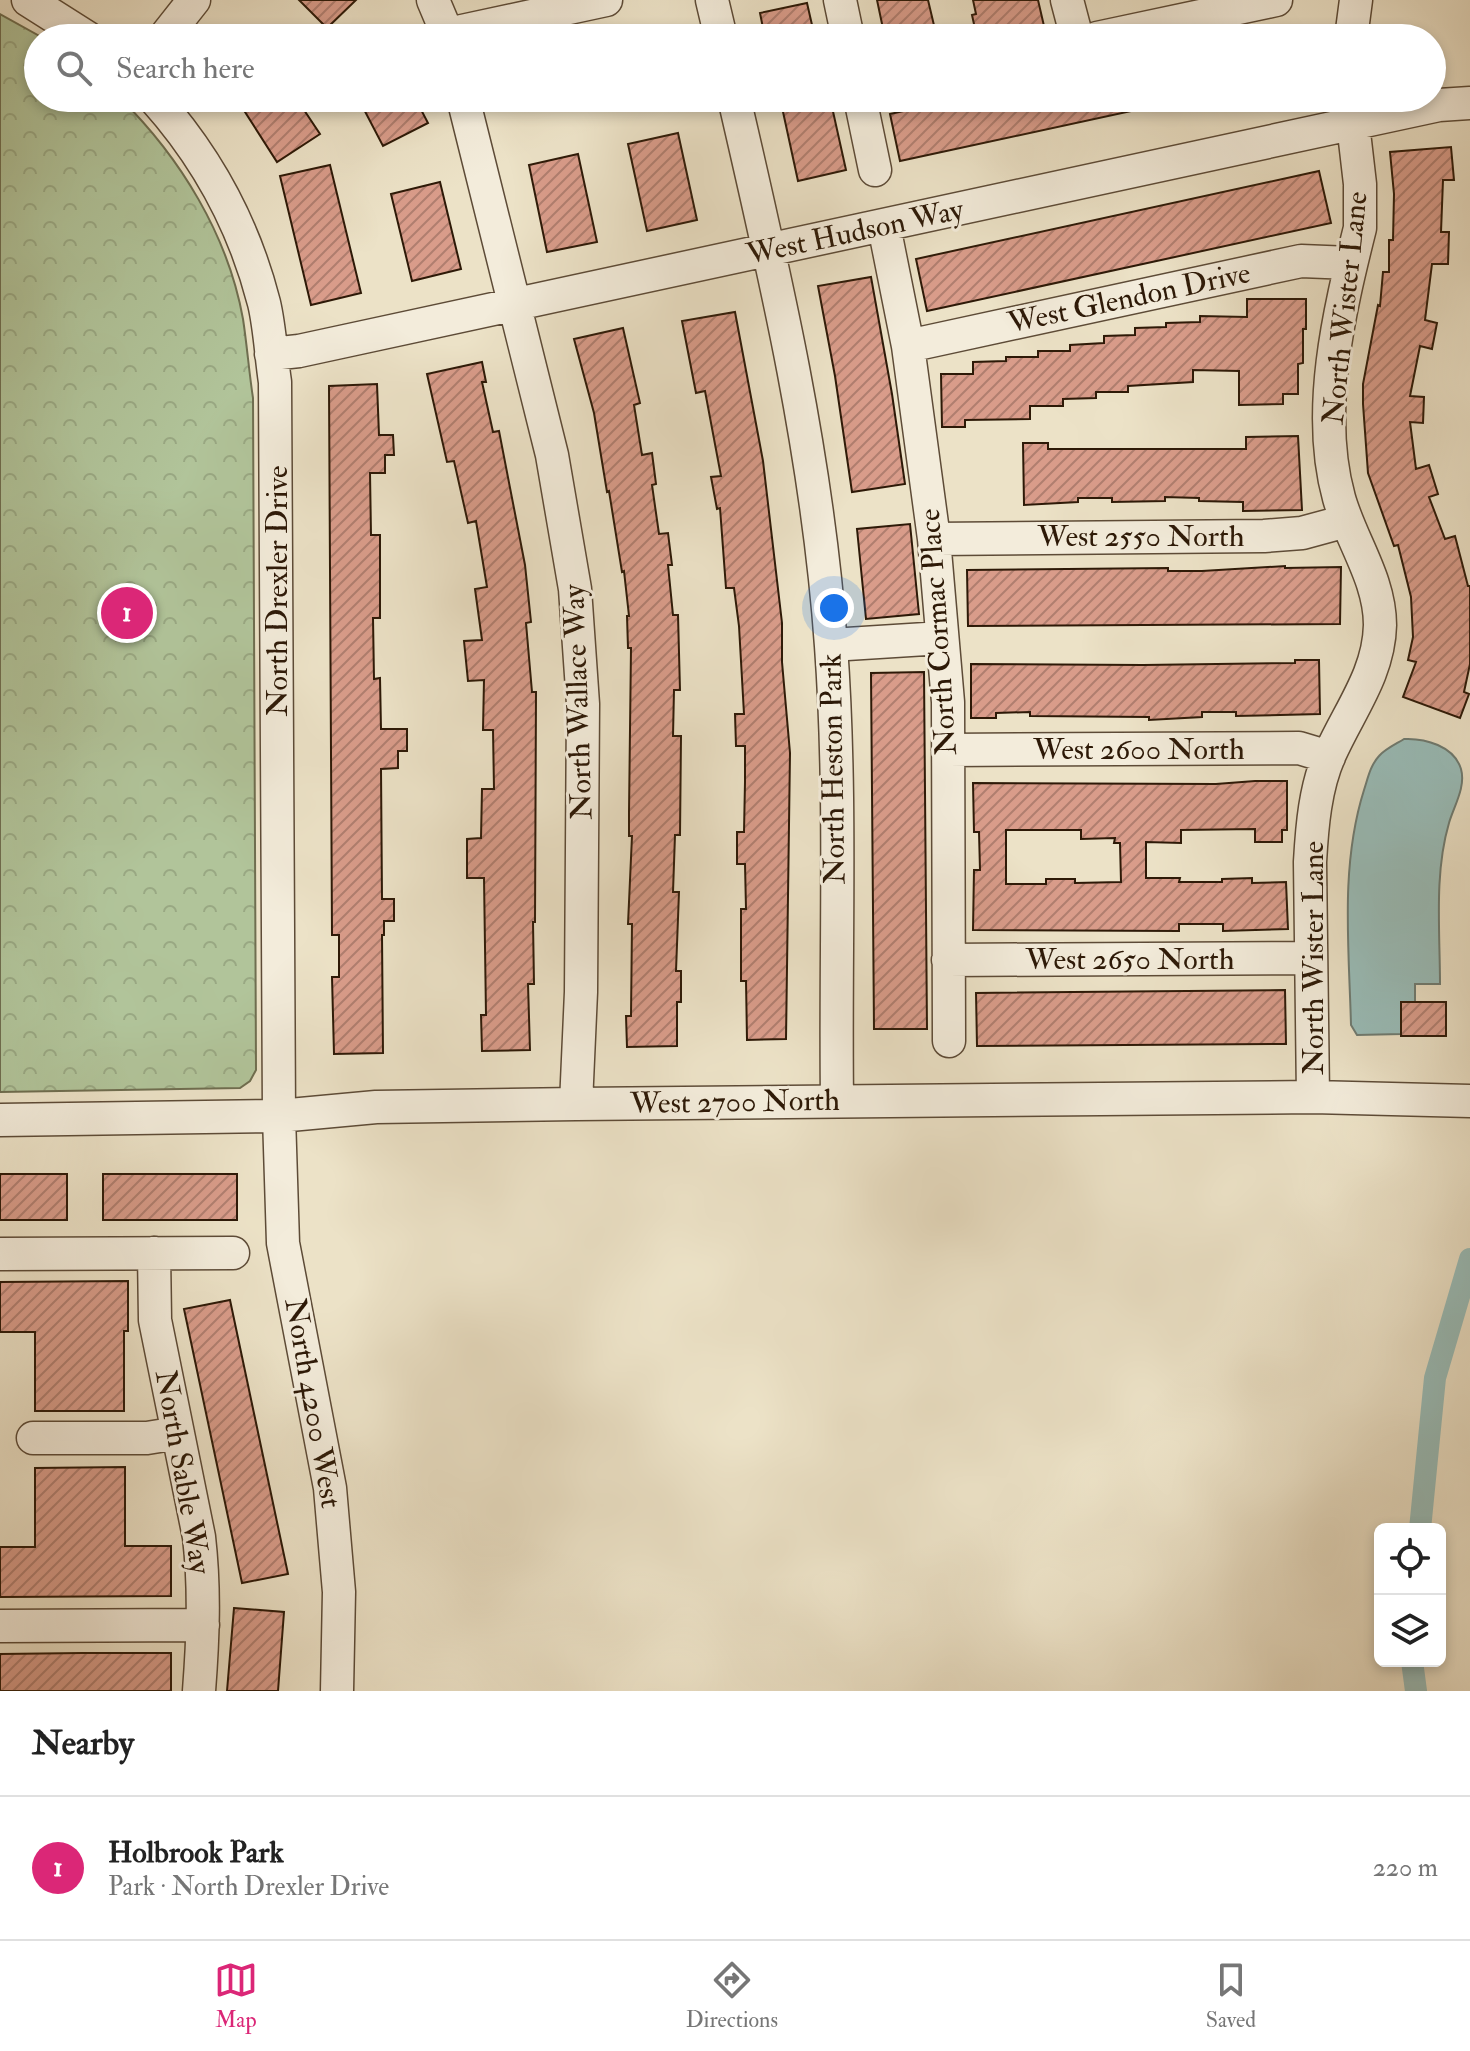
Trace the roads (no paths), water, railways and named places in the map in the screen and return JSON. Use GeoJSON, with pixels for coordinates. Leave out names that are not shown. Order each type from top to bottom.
{"type":"FeatureCollection","features":[{"type":"Feature","properties":{"kind":"street"},"geometry":{"type":"LineString","coordinates":[[28,0],[66,24]]}},
{"type":"Feature","properties":{"kind":"street"},"geometry":{"type":"LineString","coordinates":[[175,24],[194,0]]}},
{"type":"Feature","properties":{"kind":"street"},"geometry":{"type":"LineString","coordinates":[[433,0],[444,24]]}},
{"type":"Feature","properties":{"kind":"street"},"geometry":{"type":"LineString","coordinates":[[494,24],[568,4],[606,0]]}},
{"type":"Feature","properties":{"kind":"street"},"geometry":{"type":"LineString","coordinates":[[714,0],[718,24]]}},
{"type":"Feature","properties":{"kind":"street"},"geometry":{"type":"LineString","coordinates":[[840,0],[845,24]]}},
{"type":"Feature","properties":{"kind":"street"},"geometry":{"type":"LineString","coordinates":[[1067,0],[1073,24]]}},
{"type":"Feature","properties":{"kind":"street"},"geometry":{"type":"LineString","coordinates":[[1163,24],[1276,0]]}},
{"type":"Feature","properties":{"kind":"street"},"geometry":{"type":"LineString","coordinates":[[1353,24],[1356,0]]}},
{"type":"Feature","properties":{"kind":"street","name":"West Hudson Way"},"geometry":{"type":"LineString","coordinates":[[1454,104],[1470,90]]}},
{"type":"Feature","properties":{"kind":"street","name":"North Drexler Drive"},"geometry":{"type":"LineString","coordinates":[[167,112],[182,129],[211,173],[232,213],[264,304],[271,354],[276,403],[279,1116]]}},
{"type":"Feature","properties":{"kind":"street","name":"North Wallace Way"},"geometry":{"type":"LineString","coordinates":[[466,112],[561,498],[575,589],[581,652],[583,853],[576,1104]]}},
{"type":"Feature","properties":{"kind":"street","name":"North Heston Park"},"geometry":{"type":"LineString","coordinates":[[737,112],[795,368],[813,475],[831,645],[837,755],[837,1100]]}},
{"type":"Feature","properties":{"kind":"street"},"geometry":{"type":"LineString","coordinates":[[863,112],[875,170]]}},
{"type":"Feature","properties":{"kind":"street","name":"West Hudson Way"},"geometry":{"type":"LineString","coordinates":[[271,354],[299,351],[515,306],[884,226],[1347,112]]}},
{"type":"Feature","properties":{"kind":"street","name":"North Wister Lane"},"geometry":{"type":"LineString","coordinates":[[1313,1097],[1312,828],[1329,757],[1370,677],[1380,623],[1373,584],[1346,521],[1330,451],[1329,396],[1351,263],[1360,228],[1361,206],[1351,112]]}},
{"type":"Feature","properties":{"kind":"street","name":"North Cormac Place"},"geometry":{"type":"LineString","coordinates":[[884,226],[908,346],[934,539],[948,702],[949,1041]]}},
{"type":"Feature","properties":{"kind":"street","name":"West Glendon Drive"},"geometry":{"type":"LineString","coordinates":[[908,346],[1301,261],[1351,263]]}},
{"type":"Feature","properties":{"kind":"street","name":"West 2550 North"},"geometry":{"type":"LineString","coordinates":[[934,539],[1264,536],[1302,533],[1346,521]]}},
{"type":"Feature","properties":{"kind":"street"},"geometry":{"type":"LineString","coordinates":[[831,645],[942,638]]}},
{"type":"Feature","properties":{"kind":"street","name":"West 2600 North"},"geometry":{"type":"LineString","coordinates":[[948,750],[1299,748],[1329,757]]}},
{"type":"Feature","properties":{"kind":"street","name":"West 2650 North"},"geometry":{"type":"LineString","coordinates":[[948,960],[1311,958]]}},
{"type":"Feature","properties":{"kind":"street","name":"West 2700 North"},"geometry":{"type":"LineString","coordinates":[[0,1120],[279,1116],[376,1107],[837,1100],[1313,1097],[1470,1101]]}},
{"type":"Feature","properties":{"kind":"street","name":"North 4200 West"},"geometry":{"type":"LineString","coordinates":[[279,1116],[283,1243],[323,1441],[336,1540],[340,1620],[337,1691]]}},
{"type":"Feature","properties":{"kind":"street","name":"North Sable Way"},"geometry":{"type":"LineString","coordinates":[[154,1253],[155,1320],[199,1537],[203,1625],[199,1691]]}},
{"type":"Feature","properties":{"kind":"street"},"geometry":{"type":"LineString","coordinates":[[0,1254],[233,1253]]}},
{"type":"Feature","properties":{"kind":"street"},"geometry":{"type":"LineString","coordinates":[[33,1438],[147,1438],[178,1433]]}},
{"type":"Feature","properties":{"kind":"street"},"geometry":{"type":"LineString","coordinates":[[0,1626],[203,1625]]}},
{"type":"Feature","properties":{"kind":"water"},"geometry":{"type":"Polygon","coordinates":[[[1404,739],[1438,745],[1452,754],[1461,769],[1461,790],[1449,823],[1441,862],[1440,984],[1415,984],[1415,1002],[1401,1003],[1401,1034],[1357,1035],[1351,1025],[1348,936],[1349,877],[1356,819],[1371,768],[1381,753],[1404,739]]]}},
{"type":"Feature","properties":{"kind":"waterway"},"geometry":{"type":"LineString","coordinates":[[1421,1523],[1435,1378],[1470,1259]]}},
{"type":"Feature","properties":{"kind":"waterway"},"geometry":{"type":"LineString","coordinates":[[1413,1667],[1416,1691]]}},
{"type":"Feature","properties":{"kind":"place","name":"Holbrook Park"},"geometry":{"type":"Point","coordinates":[127,613]}}]}
